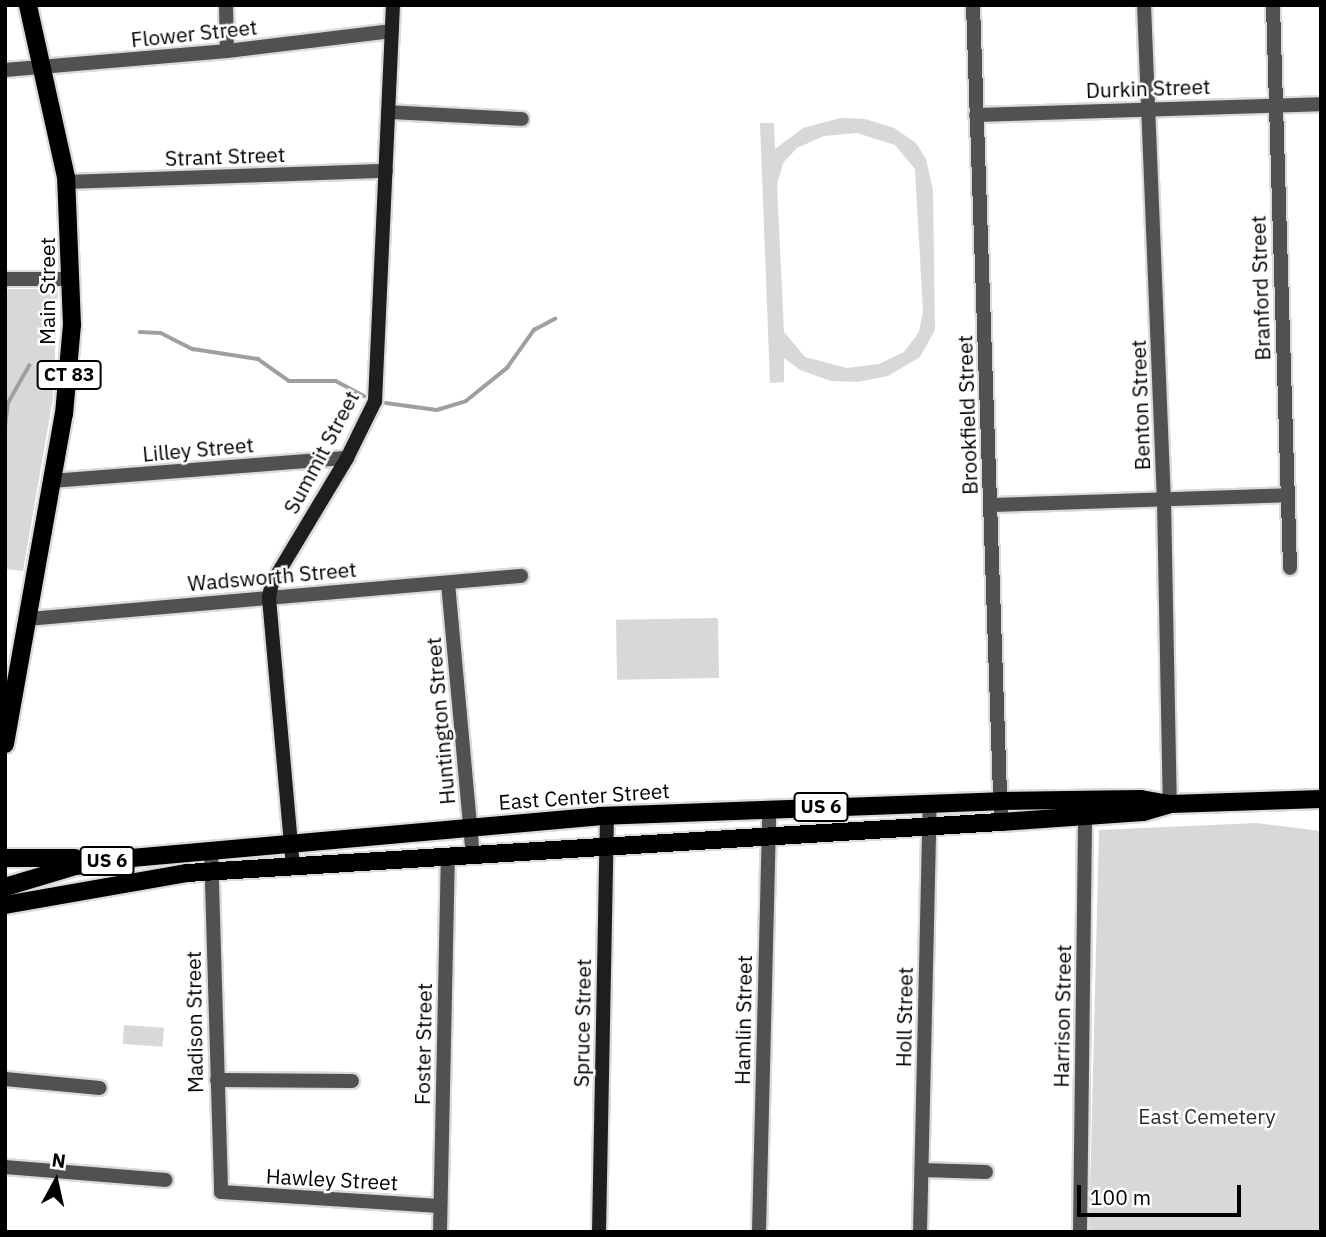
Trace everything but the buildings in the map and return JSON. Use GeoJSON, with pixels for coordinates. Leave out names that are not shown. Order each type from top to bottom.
{"type":"FeatureCollection","features":[{"type":"Feature","properties":{"kind":"main road","name":"Main Street"},"geometry":{"type":"LineString","coordinates":[[5,744],[69,375],[72,279],[66,182],[28,5]]}},
{"type":"Feature","properties":{"kind":"main road","name":"East Center Street"},"geometry":{"type":"LineString","coordinates":[[5,905],[110,884],[212,871],[1001,822],[1141,799],[1170,804],[1318,801]]}},
{"type":"Feature","properties":{"kind":"main road","name":"East Center Street"},"geometry":{"type":"LineString","coordinates":[[5,887],[106,861],[607,816],[1000,801],[1085,808]]}},
{"type":"Feature","properties":{"kind":"main road"},"geometry":{"type":"LineString","coordinates":[[5,858],[106,861],[110,884]]}},
{"type":"Feature","properties":{"kind":"street"},"geometry":{"type":"LineString","coordinates":[[226,5],[227,51]]}},
{"type":"Feature","properties":{"kind":"street","name":"Summit Street"},"geometry":{"type":"LineString","coordinates":[[293,867],[269,597],[272,583],[347,458],[375,396],[393,5]]}},
{"type":"Feature","properties":{"kind":"street","name":"Brookfield Street"},"geometry":{"type":"LineString","coordinates":[[973,5],[1001,822]]}},
{"type":"Feature","properties":{"kind":"street","name":"Benton Street"},"geometry":{"type":"LineString","coordinates":[[1144,5],[1164,501],[1170,804]]}},
{"type":"Feature","properties":{"kind":"street","name":"Branford Street"},"geometry":{"type":"LineString","coordinates":[[1273,5],[1290,568]]}},
{"type":"Feature","properties":{"kind":"street","name":"Flower Street"},"geometry":{"type":"LineString","coordinates":[[5,69],[43,69],[227,51],[392,31]]}},
{"type":"Feature","properties":{"kind":"street","name":"Durkin Street"},"geometry":{"type":"LineString","coordinates":[[976,114],[1321,104]]}},
{"type":"Feature","properties":{"kind":"street"},"geometry":{"type":"LineString","coordinates":[[388,112],[522,119]]}},
{"type":"Feature","properties":{"kind":"street","name":"Strant Street"},"geometry":{"type":"LineString","coordinates":[[66,182],[386,171]]}},
{"type":"Feature","properties":{"kind":"street"},"geometry":{"type":"LineString","coordinates":[[5,279],[72,279]]}},
{"type":"Feature","properties":{"kind":"street","name":"Lilley Street"},"geometry":{"type":"LineString","coordinates":[[52,481],[347,458]]}},
{"type":"Feature","properties":{"kind":"street"},"geometry":{"type":"LineString","coordinates":[[992,505],[1288,495]]}},
{"type":"Feature","properties":{"kind":"street","name":"Wadsworth Street"},"geometry":{"type":"LineString","coordinates":[[28,619],[521,576]]}},
{"type":"Feature","properties":{"kind":"street","name":"Huntington Street"},"geometry":{"type":"LineString","coordinates":[[448,583],[473,856]]}},
{"type":"Feature","properties":{"kind":"street","name":"Holl Street"},"geometry":{"type":"LineString","coordinates":[[920,1232],[930,804]]}},
{"type":"Feature","properties":{"kind":"street","name":"Harrison Street"},"geometry":{"type":"LineString","coordinates":[[1080,1232],[1085,808]]}},
{"type":"Feature","properties":{"kind":"street","name":"Hamlin Street"},"geometry":{"type":"LineString","coordinates":[[759,1232],[769,809]]}},
{"type":"Feature","properties":{"kind":"street","name":"Spruce Street"},"geometry":{"type":"LineString","coordinates":[[598,1232],[607,816]]}},
{"type":"Feature","properties":{"kind":"street","name":"Madison Street"},"geometry":{"type":"LineString","coordinates":[[211,850],[221,1193]]}},
{"type":"Feature","properties":{"kind":"street","name":"Foster Street"},"geometry":{"type":"LineString","coordinates":[[440,1232],[448,858]]}},
{"type":"Feature","properties":{"kind":"street"},"geometry":{"type":"LineString","coordinates":[[5,1079],[100,1088]]}},
{"type":"Feature","properties":{"kind":"street"},"geometry":{"type":"LineString","coordinates":[[217,1080],[352,1082]]}},
{"type":"Feature","properties":{"kind":"street"},"geometry":{"type":"LineString","coordinates":[[5,1167],[165,1180]]}},
{"type":"Feature","properties":{"kind":"street"},"geometry":{"type":"LineString","coordinates":[[922,1170],[986,1171]]}},
{"type":"Feature","properties":{"kind":"street","name":"Hawley Street"},"geometry":{"type":"LineString","coordinates":[[221,1193],[440,1206]]}},
{"type":"Feature","properties":{"kind":"green space"},"geometry":{"type":"Polygon","coordinates":[[[840,118],[865,119],[894,128],[916,143],[926,159],[933,190],[935,330],[920,357],[888,376],[857,382],[831,381],[800,370],[784,358],[784,382],[770,383],[760,123],[774,123],[775,149],[803,128],[840,118]],[[857,133],[824,136],[797,148],[783,163],[777,185],[784,332],[805,357],[847,368],[879,364],[904,352],[919,332],[923,311],[915,169],[895,145],[857,133]]]}},
{"type":"Feature","properties":{"kind":"green space"},"geometry":{"type":"Polygon","coordinates":[[[5,289],[58,289],[53,398],[23,571],[5,569],[5,289]]]}},
{"type":"Feature","properties":{"kind":"green space"},"geometry":{"type":"Polygon","coordinates":[[[718,618],[719,678],[617,680],[616,620],[718,618]]]}},
{"type":"Feature","properties":{"kind":"green space","name":"East Cemetery"},"geometry":{"type":"Polygon","coordinates":[[[1256,823],[1321,831],[1321,1232],[1089,1232],[1099,830],[1256,823]]]}},
{"type":"Feature","properties":{"kind":"green space"},"geometry":{"type":"Polygon","coordinates":[[[124,1025],[164,1028],[163,1047],[123,1044],[124,1025]]]}},
{"type":"Feature","properties":{"kind":"waterway"},"geometry":{"type":"LineString","coordinates":[[386,403],[437,410],[466,401],[507,368],[534,330],[555,319]]}},
{"type":"Feature","properties":{"kind":"waterway"},"geometry":{"type":"LineString","coordinates":[[140,332],[161,333],[193,349],[258,359],[289,381],[336,381],[364,396]]}},
{"type":"Feature","properties":{"kind":"waterway"},"geometry":{"type":"LineString","coordinates":[[5,427],[8,403],[29,366]]}}]}
